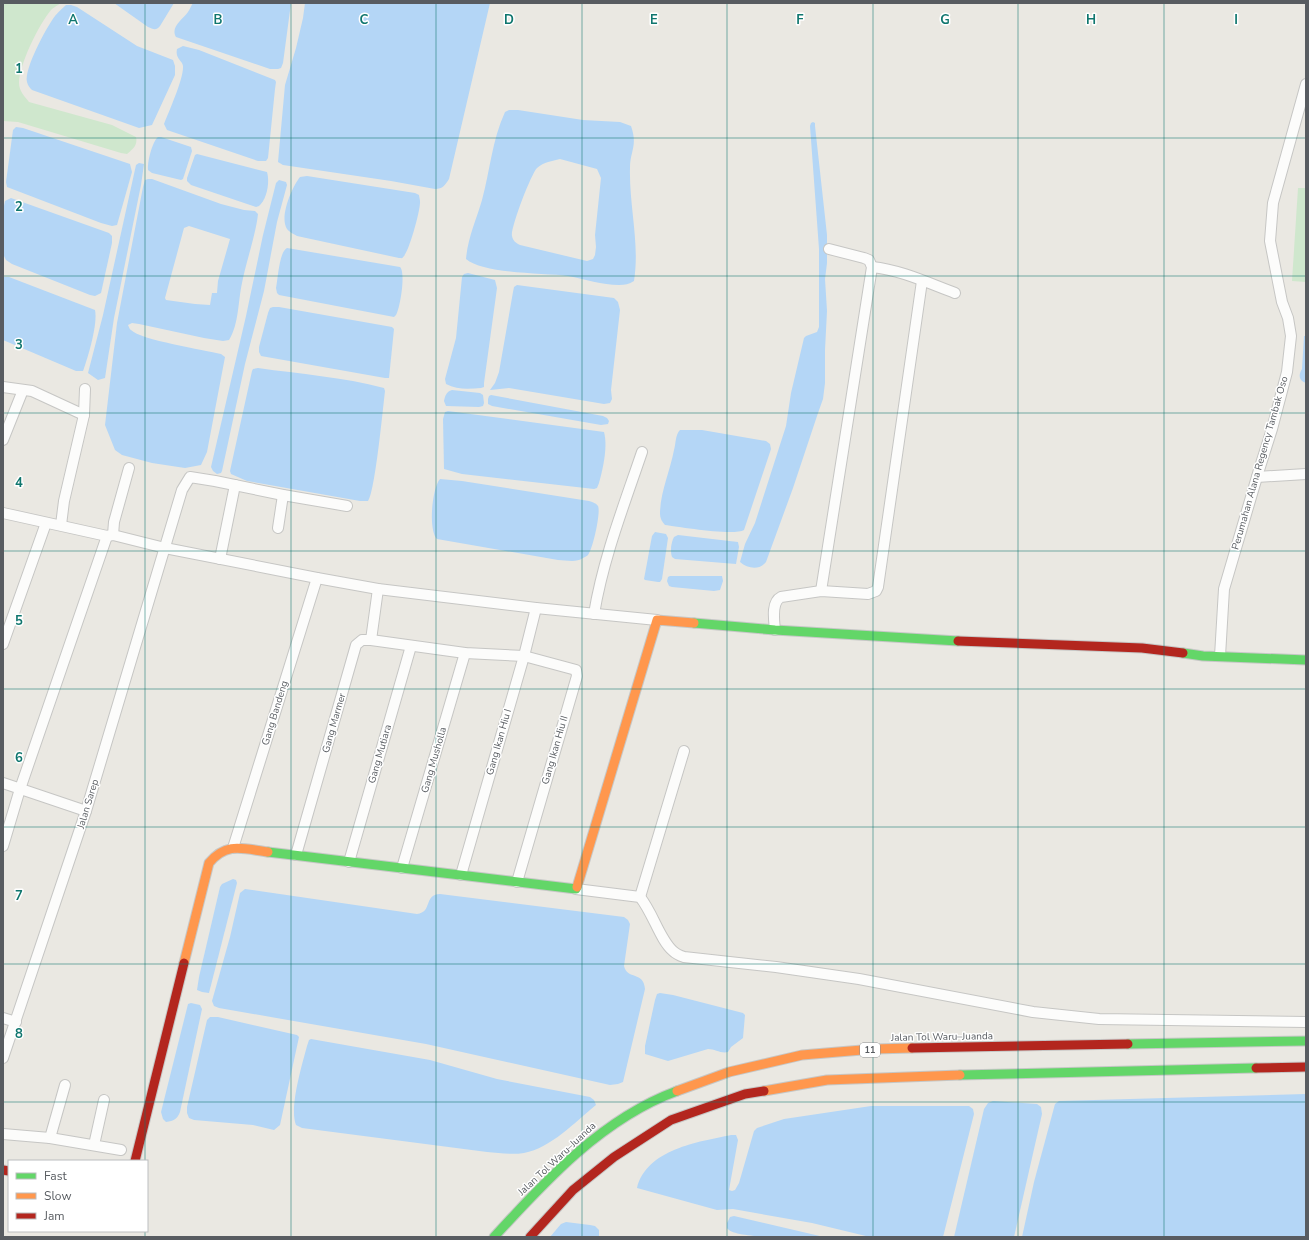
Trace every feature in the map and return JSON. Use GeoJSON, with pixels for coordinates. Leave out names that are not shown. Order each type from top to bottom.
{"type":"FeatureCollection","features":[{"type":"Feature","properties":{"kind":"main road"},"geometry":{"type":"LineString","coordinates":[[135,1160],[209,863],[215,854],[224,849],[233,848],[576,889],[657,620],[774,630],[934,640],[1142,648],[1204,656],[1306,660]]}},
{"type":"Feature","properties":{"kind":"main road","name":"Jalan Tol Waru–Juanda"},"geometry":{"type":"LineString","coordinates":[[494,1237],[528,1200],[562,1167],[604,1130],[660,1097],[729,1072],[802,1055],[874,1049],[1306,1041]]}},
{"type":"Feature","properties":{"kind":"main road"},"geometry":{"type":"LineString","coordinates":[[530,1237],[573,1190],[621,1152],[671,1120],[745,1094],[827,1080],[1028,1073],[1306,1067]]}},
{"type":"Feature","properties":{"kind":"street","name":"Perumahan Alana Regency Tambak Oso"},"geometry":{"type":"LineString","coordinates":[[1220,656],[1224,589],[1272,429],[1287,372],[1291,336],[1288,318],[1282,302],[1270,241],[1273,203],[1306,84]]}},
{"type":"Feature","properties":{"kind":"street"},"geometry":{"type":"LineString","coordinates":[[820,591],[872,267],[869,260],[829,249]]}},
{"type":"Feature","properties":{"kind":"street"},"geometry":{"type":"LineString","coordinates":[[872,267],[894,271],[955,293]]}},
{"type":"Feature","properties":{"kind":"street"},"geometry":{"type":"LineString","coordinates":[[774,630],[775,609],[778,599],[781,597],[820,591],[868,594],[876,591],[878,587],[922,282]]}},
{"type":"Feature","properties":{"kind":"street"},"geometry":{"type":"LineString","coordinates":[[3,387],[32,391],[84,415]]}},
{"type":"Feature","properties":{"kind":"street"},"geometry":{"type":"LineString","coordinates":[[62,521],[64,501],[84,415],[85,389]]}},
{"type":"Feature","properties":{"kind":"street"},"geometry":{"type":"LineString","coordinates":[[3,440],[23,390]]}},
{"type":"Feature","properties":{"kind":"street"},"geometry":{"type":"LineString","coordinates":[[594,614],[597,596],[619,519],[642,452]]}},
{"type":"Feature","properties":{"kind":"street"},"geometry":{"type":"LineString","coordinates":[[3,846],[20,789],[110,536],[129,468]]}},
{"type":"Feature","properties":{"kind":"street"},"geometry":{"type":"LineString","coordinates":[[1257,477],[1306,474]]}},
{"type":"Feature","properties":{"kind":"street","name":"Jalan Sarep"},"geometry":{"type":"LineString","coordinates":[[3,1058],[86,811],[182,490],[190,477],[235,485]]}},
{"type":"Feature","properties":{"kind":"street"},"geometry":{"type":"LineString","coordinates":[[220,559],[235,485],[282,496],[347,506]]}},
{"type":"Feature","properties":{"kind":"street"},"geometry":{"type":"LineString","coordinates":[[278,528],[282,496]]}},
{"type":"Feature","properties":{"kind":"street"},"geometry":{"type":"LineString","coordinates":[[3,513],[46,523],[62,521],[110,536],[167,544],[220,559],[378,588],[536,608],[657,620]]}},
{"type":"Feature","properties":{"kind":"street"},"geometry":{"type":"LineString","coordinates":[[3,644],[46,523]]}},
{"type":"Feature","properties":{"kind":"street","name":"Gang Bandeng"},"geometry":{"type":"LineString","coordinates":[[233,848],[317,578]]}},
{"type":"Feature","properties":{"kind":"street"},"geometry":{"type":"LineString","coordinates":[[378,588],[372,637],[411,646],[466,653],[524,656]]}},
{"type":"Feature","properties":{"kind":"street","name":"Gang Ikan Hiu I"},"geometry":{"type":"LineString","coordinates":[[461,875],[524,656],[536,608]]}},
{"type":"Feature","properties":{"kind":"street","name":"Gang Marmer"},"geometry":{"type":"LineString","coordinates":[[296,855],[356,645],[362,640],[372,637]]}},
{"type":"Feature","properties":{"kind":"street","name":"Gang Mutiara"},"geometry":{"type":"LineString","coordinates":[[349,862],[411,646]]}},
{"type":"Feature","properties":{"kind":"street","name":"Gang Musholla"},"geometry":{"type":"LineString","coordinates":[[402,868],[466,653]]}},
{"type":"Feature","properties":{"kind":"street","name":"Gang Ikan Hiu II"},"geometry":{"type":"LineString","coordinates":[[517,882],[577,676],[576,670],[524,656]]}},
{"type":"Feature","properties":{"kind":"street"},"geometry":{"type":"LineString","coordinates":[[640,897],[684,751]]}},
{"type":"Feature","properties":{"kind":"street"},"geometry":{"type":"LineString","coordinates":[[3,783],[86,811]]}},
{"type":"Feature","properties":{"kind":"street"},"geometry":{"type":"LineString","coordinates":[[576,889],[640,897],[652,914],[666,944],[674,952],[684,957],[791,969],[859,979],[1033,1012],[1099,1019],[1306,1022]]}},
{"type":"Feature","properties":{"kind":"street"},"geometry":{"type":"LineString","coordinates":[[3,1018],[16,1022]]}},
{"type":"Feature","properties":{"kind":"street"},"geometry":{"type":"LineString","coordinates":[[50,1138],[65,1085]]}},
{"type":"Feature","properties":{"kind":"street"},"geometry":{"type":"LineString","coordinates":[[94,1145],[104,1100]]}},
{"type":"Feature","properties":{"kind":"street"},"geometry":{"type":"LineString","coordinates":[[3,1134],[50,1138],[121,1150]]}},
{"type":"Feature","properties":{"kind":"green space"},"geometry":{"type":"Polygon","coordinates":[[[3,3],[61,3],[51,10],[46,16],[30,45],[22,66],[19,86],[29,102],[112,125],[136,137],[136,145],[133,149],[127,154],[121,153],[18,122],[3,121],[3,3]]]}},
{"type":"Feature","properties":{"kind":"green space"},"geometry":{"type":"Polygon","coordinates":[[[1298,188],[1306,188],[1306,282],[1292,281],[1298,188]]]}},
{"type":"Feature","properties":{"kind":"water"},"geometry":{"type":"Polygon","coordinates":[[[114,3],[174,3],[160,26],[157,29],[154,29],[148,27],[114,3]]]}},
{"type":"Feature","properties":{"kind":"water"},"geometry":{"type":"Polygon","coordinates":[[[193,3],[291,3],[283,63],[281,68],[270,69],[176,37],[175,30],[178,23],[188,12],[193,3]]]}},
{"type":"Feature","properties":{"kind":"water"},"geometry":{"type":"Polygon","coordinates":[[[305,3],[490,3],[449,179],[444,186],[435,189],[283,165],[278,162],[285,85],[296,48],[305,3]]]}},
{"type":"Feature","properties":{"kind":"water"},"geometry":{"type":"Polygon","coordinates":[[[66,5],[77,7],[137,46],[173,60],[175,75],[152,125],[139,128],[32,90],[29,87],[27,76],[36,49],[51,22],[66,5]]]}},
{"type":"Feature","properties":{"kind":"water"},"geometry":{"type":"Polygon","coordinates":[[[183,46],[199,50],[275,80],[268,158],[266,161],[258,161],[167,130],[164,124],[179,86],[183,71],[183,66],[177,55],[177,49],[183,46]]]}},
{"type":"Feature","properties":{"kind":"water"},"geometry":{"type":"Polygon","coordinates":[[[509,110],[518,110],[583,120],[620,122],[631,126],[634,139],[630,162],[630,182],[636,253],[634,281],[625,285],[613,285],[568,276],[514,272],[486,268],[474,264],[466,259],[470,236],[485,189],[497,133],[505,112],[509,110]],[[560,159],[545,163],[537,168],[526,190],[514,223],[512,236],[515,242],[520,245],[587,261],[593,259],[596,247],[595,235],[601,178],[597,169],[560,159]]]}},
{"type":"Feature","properties":{"kind":"water"},"geometry":{"type":"Polygon","coordinates":[[[813,122],[815,123],[827,235],[827,263],[825,279],[827,311],[825,383],[823,399],[766,562],[761,566],[754,568],[740,562],[745,544],[755,523],[786,426],[791,393],[804,338],[817,332],[819,327],[819,249],[810,126],[813,122]]]}},
{"type":"Feature","properties":{"kind":"water"},"geometry":{"type":"Polygon","coordinates":[[[16,127],[23,128],[130,164],[132,172],[117,225],[112,226],[101,223],[7,187],[6,182],[13,130],[16,127]]]}},
{"type":"Feature","properties":{"kind":"water"},"geometry":{"type":"Polygon","coordinates":[[[158,137],[191,147],[192,151],[183,179],[181,180],[152,173],[148,170],[150,153],[158,137]]]}},
{"type":"Feature","properties":{"kind":"water"},"geometry":{"type":"Polygon","coordinates":[[[197,154],[267,172],[267,190],[262,203],[256,207],[191,185],[187,181],[187,178],[195,155],[197,154]]]}},
{"type":"Feature","properties":{"kind":"water"},"geometry":{"type":"Polygon","coordinates":[[[139,163],[144,164],[141,185],[114,318],[105,378],[98,380],[88,373],[103,315],[136,165],[139,163]]]}},
{"type":"Feature","properties":{"kind":"water"},"geometry":{"type":"Polygon","coordinates":[[[307,176],[415,193],[419,195],[420,205],[417,221],[412,239],[403,257],[399,258],[297,236],[289,231],[285,224],[285,210],[293,188],[300,177],[307,176]]]}},
{"type":"Feature","properties":{"kind":"water"},"geometry":{"type":"Polygon","coordinates":[[[152,179],[221,204],[244,210],[255,211],[258,214],[242,283],[235,327],[229,340],[223,341],[204,338],[139,324],[132,323],[128,325],[131,330],[137,334],[173,344],[221,354],[225,357],[207,452],[201,465],[185,468],[152,463],[122,455],[115,450],[105,425],[117,323],[145,180],[152,179]],[[189,226],[184,228],[165,298],[166,300],[210,305],[212,293],[217,293],[218,281],[230,239],[189,226]]]}},
{"type":"Feature","properties":{"kind":"water"},"geometry":{"type":"Polygon","coordinates":[[[279,180],[286,182],[287,185],[277,222],[264,291],[245,364],[222,471],[221,473],[217,474],[211,467],[263,235],[276,183],[279,180]]]}},
{"type":"Feature","properties":{"kind":"water"},"geometry":{"type":"Polygon","coordinates":[[[11,198],[109,233],[112,236],[112,243],[101,293],[95,296],[90,295],[12,264],[6,260],[3,254],[4,206],[5,201],[11,198]]]}},
{"type":"Feature","properties":{"kind":"water"},"geometry":{"type":"Polygon","coordinates":[[[287,248],[400,267],[402,270],[401,298],[396,315],[394,317],[279,295],[276,288],[279,266],[284,250],[287,248]]]}},
{"type":"Feature","properties":{"kind":"water"},"geometry":{"type":"Polygon","coordinates":[[[468,273],[495,280],[497,288],[484,387],[468,389],[450,386],[446,384],[445,379],[456,338],[462,277],[464,274],[468,273]]]}},
{"type":"Feature","properties":{"kind":"water"},"geometry":{"type":"Polygon","coordinates":[[[3,277],[9,277],[95,310],[96,316],[94,332],[83,371],[76,371],[3,340],[3,277]]]}},
{"type":"Feature","properties":{"kind":"water"},"geometry":{"type":"Polygon","coordinates":[[[517,285],[614,298],[618,302],[620,310],[611,390],[612,399],[610,403],[604,404],[509,388],[490,390],[495,383],[499,372],[514,287],[517,285]]]}},
{"type":"Feature","properties":{"kind":"water"},"geometry":{"type":"Polygon","coordinates":[[[273,307],[392,327],[394,329],[389,378],[261,356],[259,347],[268,313],[270,308],[273,307]]]}},
{"type":"Feature","properties":{"kind":"water"},"geometry":{"type":"Polygon","coordinates":[[[1304,336],[1306,336],[1306,383],[1302,381],[1300,376],[1302,369],[1304,336]]]}},
{"type":"Feature","properties":{"kind":"water"},"geometry":{"type":"Polygon","coordinates":[[[258,368],[337,378],[384,388],[385,391],[381,431],[376,467],[371,495],[368,501],[360,501],[247,481],[231,474],[230,471],[252,371],[253,369],[258,368]]]}},
{"type":"Feature","properties":{"kind":"water"},"geometry":{"type":"Polygon","coordinates":[[[452,390],[480,393],[483,395],[483,406],[446,406],[444,401],[445,396],[452,390]]]}},
{"type":"Feature","properties":{"kind":"water"},"geometry":{"type":"Polygon","coordinates":[[[491,395],[603,416],[609,421],[608,424],[601,425],[492,406],[488,404],[489,396],[491,395]]]}},
{"type":"Feature","properties":{"kind":"water"},"geometry":{"type":"Polygon","coordinates":[[[448,411],[604,432],[604,458],[601,477],[597,488],[594,489],[462,474],[444,469],[443,419],[445,412],[448,411]]]}},
{"type":"Feature","properties":{"kind":"water"},"geometry":{"type":"Polygon","coordinates":[[[680,430],[702,430],[766,441],[770,444],[771,449],[744,530],[730,532],[706,530],[665,525],[662,521],[660,517],[660,506],[675,448],[676,437],[680,430]]]}},
{"type":"Feature","properties":{"kind":"water"},"geometry":{"type":"Polygon","coordinates":[[[440,479],[462,481],[594,503],[598,506],[599,510],[590,551],[587,556],[580,560],[558,560],[437,539],[434,534],[432,509],[435,491],[440,479]]]}},
{"type":"Feature","properties":{"kind":"water"},"geometry":{"type":"Polygon","coordinates":[[[655,532],[666,534],[668,538],[662,579],[660,582],[644,579],[652,536],[655,532]]]}},
{"type":"Feature","properties":{"kind":"water"},"geometry":{"type":"Polygon","coordinates":[[[678,535],[738,542],[739,547],[736,564],[675,559],[672,557],[671,547],[674,537],[678,535]]]}},
{"type":"Feature","properties":{"kind":"water"},"geometry":{"type":"Polygon","coordinates":[[[722,576],[723,581],[720,590],[714,591],[669,586],[667,581],[668,577],[722,576]]]}},
{"type":"Feature","properties":{"kind":"water"},"geometry":{"type":"Polygon","coordinates":[[[233,879],[236,880],[237,883],[209,993],[202,992],[197,990],[199,977],[220,887],[222,884],[233,879]]]}},
{"type":"Feature","properties":{"kind":"water"},"geometry":{"type":"Polygon","coordinates":[[[245,889],[417,914],[422,913],[425,910],[431,897],[440,894],[624,917],[630,924],[624,966],[628,973],[642,980],[645,989],[623,1082],[610,1085],[426,1044],[214,1006],[212,1001],[230,937],[240,893],[245,889]]]}},
{"type":"Feature","properties":{"kind":"water"},"geometry":{"type":"Polygon","coordinates":[[[660,993],[743,1013],[745,1015],[743,1038],[731,1047],[728,1052],[708,1049],[668,1061],[645,1054],[645,1046],[655,1000],[657,994],[660,993]]]}},
{"type":"Feature","properties":{"kind":"water"},"geometry":{"type":"Polygon","coordinates":[[[191,1003],[200,1005],[202,1009],[180,1112],[175,1119],[166,1122],[163,1119],[161,1112],[188,1004],[191,1003]]]}},
{"type":"Feature","properties":{"kind":"water"},"geometry":{"type":"Polygon","coordinates":[[[210,1017],[218,1017],[297,1035],[299,1037],[280,1125],[274,1130],[253,1125],[194,1120],[189,1118],[187,1107],[207,1020],[210,1017]]]}},
{"type":"Feature","properties":{"kind":"water"},"geometry":{"type":"Polygon","coordinates":[[[311,1039],[430,1060],[497,1079],[590,1097],[594,1100],[596,1105],[562,1134],[544,1146],[519,1154],[487,1152],[302,1128],[296,1125],[294,1118],[295,1098],[299,1075],[309,1040],[311,1039]]]}},
{"type":"Feature","properties":{"kind":"water"},"geometry":{"type":"Polygon","coordinates":[[[1306,1094],[1306,1237],[1022,1237],[1034,1182],[1055,1104],[1059,1101],[1306,1094]]]}},
{"type":"Feature","properties":{"kind":"water"},"geometry":{"type":"Polygon","coordinates":[[[993,1101],[1037,1104],[1041,1107],[1042,1114],[1014,1237],[954,1237],[984,1109],[988,1103],[993,1101]]]}},
{"type":"Feature","properties":{"kind":"water"},"geometry":{"type":"Polygon","coordinates":[[[871,1106],[969,1106],[973,1109],[974,1114],[943,1237],[870,1237],[812,1223],[733,1209],[717,1210],[637,1188],[643,1175],[651,1164],[662,1156],[689,1145],[736,1135],[738,1140],[729,1190],[735,1190],[739,1183],[754,1131],[757,1128],[784,1119],[871,1106]]]}},
{"type":"Feature","properties":{"kind":"water"},"geometry":{"type":"Polygon","coordinates":[[[734,1216],[824,1237],[772,1237],[732,1232],[727,1228],[727,1223],[730,1217],[734,1216]]]}},
{"type":"Feature","properties":{"kind":"water"},"geometry":{"type":"Polygon","coordinates":[[[566,1222],[595,1226],[599,1230],[599,1237],[550,1237],[561,1224],[566,1222]]]}},
{"type":"Feature","properties":{"kind":"traffic: fast"},"geometry":{"type":"LineString","coordinates":[[694,623],[775,630],[958,641]]}},
{"type":"Feature","properties":{"kind":"traffic: fast"},"geometry":{"type":"LineString","coordinates":[[1183,653],[1203,656],[1306,660]]}},
{"type":"Feature","properties":{"kind":"traffic: fast"},"geometry":{"type":"LineString","coordinates":[[268,852],[576,889],[577,887]]}},
{"type":"Feature","properties":{"kind":"traffic: fast"},"geometry":{"type":"LineString","coordinates":[[1128,1044],[1306,1041]]}},
{"type":"Feature","properties":{"kind":"traffic: fast"},"geometry":{"type":"LineString","coordinates":[[960,1075],[1256,1068]]}},
{"type":"Feature","properties":{"kind":"traffic: fast"},"geometry":{"type":"LineString","coordinates":[[494,1237],[555,1173],[600,1134],[624,1117],[677,1091]]}},
{"type":"Feature","properties":{"kind":"traffic: slow"},"geometry":{"type":"LineString","coordinates":[[577,887],[657,620],[694,623]]}},
{"type":"Feature","properties":{"kind":"traffic: slow"},"geometry":{"type":"LineString","coordinates":[[184,963],[209,863],[216,856],[229,849],[244,848],[268,852]]}},
{"type":"Feature","properties":{"kind":"traffic: slow"},"geometry":{"type":"LineString","coordinates":[[677,1091],[729,1072],[802,1055],[874,1049],[912,1048]]}},
{"type":"Feature","properties":{"kind":"traffic: slow"},"geometry":{"type":"LineString","coordinates":[[764,1091],[827,1080],[960,1075]]}},
{"type":"Feature","properties":{"kind":"traffic: jam"},"geometry":{"type":"LineString","coordinates":[[958,641],[1142,648],[1183,653]]}},
{"type":"Feature","properties":{"kind":"traffic: jam"},"geometry":{"type":"LineString","coordinates":[[135,1160],[184,963]]}},
{"type":"Feature","properties":{"kind":"traffic: jam"},"geometry":{"type":"LineString","coordinates":[[912,1048],[1128,1044]]}},
{"type":"Feature","properties":{"kind":"traffic: jam"},"geometry":{"type":"LineString","coordinates":[[1256,1068],[1306,1067]]}},
{"type":"Feature","properties":{"kind":"traffic: jam"},"geometry":{"type":"LineString","coordinates":[[530,1237],[573,1190],[614,1157],[671,1120],[745,1094],[764,1091]]}},
{"type":"Feature","properties":{"kind":"traffic: jam"},"geometry":{"type":"LineString","coordinates":[[3,1170],[8,1171]]}}]}
